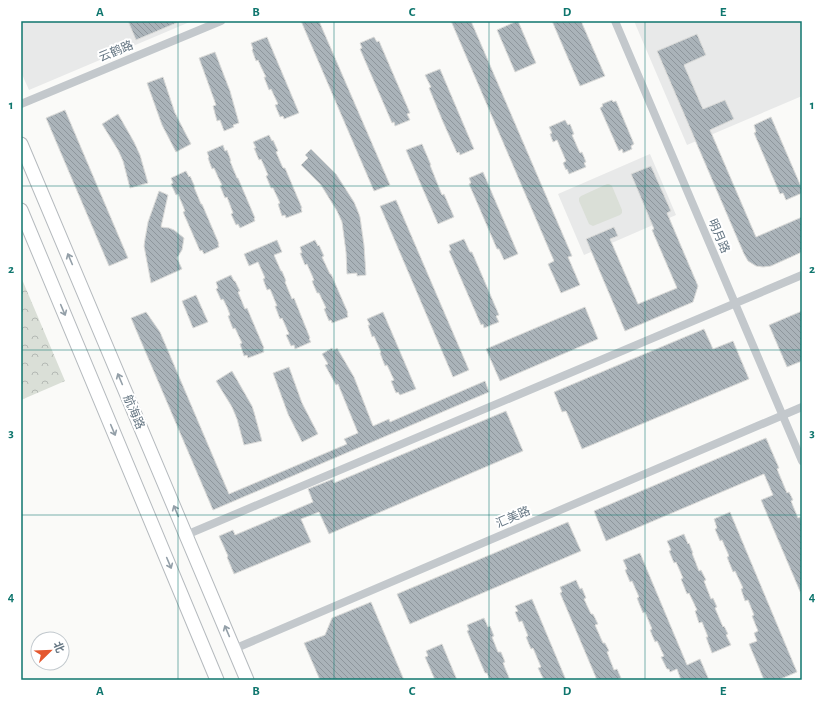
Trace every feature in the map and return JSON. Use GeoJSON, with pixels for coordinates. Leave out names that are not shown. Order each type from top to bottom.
{"type":"FeatureCollection","features":[{"type":"Feature","properties":{"kind":"main road","name":"航海路"},"geometry":{"type":"LineString","coordinates":[[21,144],[247,680]]}},
{"type":"Feature","properties":{"kind":"main road"},"geometry":{"type":"LineString","coordinates":[[21,210],[217,680]]}},
{"type":"Feature","properties":{"kind":"street","name":"云鹤路"},"geometry":{"type":"LineString","coordinates":[[21,104],[221,21]]}},
{"type":"Feature","properties":{"kind":"street","name":"明月路"},"geometry":{"type":"LineString","coordinates":[[615,21],[802,461]]}},
{"type":"Feature","properties":{"kind":"street"},"geometry":{"type":"LineString","coordinates":[[186,534],[802,275]]}},
{"type":"Feature","properties":{"kind":"street","name":"汇美路"},"geometry":{"type":"LineString","coordinates":[[234,649],[802,407]]}},
{"type":"Feature","properties":{"kind":"shaded area"},"geometry":{"type":"Polygon","coordinates":[[[21,21],[192,21],[29,90],[21,72],[21,21]]]}},
{"type":"Feature","properties":{"kind":"shaded area"},"geometry":{"type":"Polygon","coordinates":[[[634,21],[802,21],[802,96],[687,145],[634,21]]]}},
{"type":"Feature","properties":{"kind":"shaded area"},"geometry":{"type":"Polygon","coordinates":[[[650,154],[676,215],[584,255],[558,194],[650,154]]]}},
{"type":"Feature","properties":{"kind":"green space"},"geometry":{"type":"Polygon","coordinates":[[[607,184],[612,186],[622,213],[593,226],[589,224],[579,198],[607,184]]]}},
{"type":"Feature","properties":{"kind":"green space"},"geometry":{"type":"Polygon","coordinates":[[[21,277],[65,381],[21,400],[21,277]]]}},
{"type":"Feature","properties":{"kind":"building"},"geometry":{"type":"Polygon","coordinates":[[[128,21],[181,21],[136,40],[128,21]]]}},
{"type":"Feature","properties":{"kind":"building"},"geometry":{"type":"Polygon","coordinates":[[[301,21],[319,21],[390,185],[374,191],[301,21]]]}},
{"type":"Feature","properties":{"kind":"building"},"geometry":{"type":"Polygon","coordinates":[[[451,21],[471,21],[572,256],[568,257],[580,285],[561,293],[548,264],[554,261],[451,21]]]}},
{"type":"Feature","properties":{"kind":"building"},"geometry":{"type":"Polygon","coordinates":[[[517,21],[536,63],[515,72],[497,30],[517,21]]]}},
{"type":"Feature","properties":{"kind":"building"},"geometry":{"type":"Polygon","coordinates":[[[552,21],[581,21],[605,76],[580,86],[552,21]]]}},
{"type":"Feature","properties":{"kind":"building"},"geometry":{"type":"Polygon","coordinates":[[[697,34],[706,55],[684,65],[703,109],[725,100],[734,119],[710,130],[756,237],[802,217],[802,252],[771,266],[756,266],[748,261],[744,254],[657,51],[697,34]]]}},
{"type":"Feature","properties":{"kind":"building"},"geometry":{"type":"Polygon","coordinates":[[[267,37],[299,113],[284,119],[283,116],[280,117],[275,105],[278,104],[271,89],[269,90],[264,77],[266,77],[258,60],[256,61],[252,50],[251,43],[267,37]]]}},
{"type":"Feature","properties":{"kind":"building"},"geometry":{"type":"Polygon","coordinates":[[[374,37],[377,42],[379,41],[410,113],[407,114],[410,120],[395,126],[394,122],[392,123],[360,49],[362,48],[360,43],[374,37]]]}},
{"type":"Feature","properties":{"kind":"building"},"geometry":{"type":"Polygon","coordinates":[[[215,52],[230,91],[239,123],[224,131],[220,120],[217,121],[213,106],[216,105],[199,58],[215,52]]]}},
{"type":"Feature","properties":{"kind":"building"},"geometry":{"type":"Polygon","coordinates":[[[440,69],[474,149],[460,155],[459,152],[457,153],[443,122],[429,88],[431,87],[425,75],[440,69]]]}},
{"type":"Feature","properties":{"kind":"building"},"geometry":{"type":"Polygon","coordinates":[[[163,77],[175,113],[191,144],[176,152],[162,125],[147,83],[163,77]]]}},
{"type":"Feature","properties":{"kind":"building"},"geometry":{"type":"Polygon","coordinates":[[[612,100],[613,102],[616,101],[634,144],[631,146],[632,149],[623,153],[622,149],[619,151],[600,108],[603,106],[602,104],[612,100]]]}},
{"type":"Feature","properties":{"kind":"building"},"geometry":{"type":"Polygon","coordinates":[[[65,110],[128,258],[109,266],[46,118],[65,110]]]}},
{"type":"Feature","properties":{"kind":"building"},"geometry":{"type":"Polygon","coordinates":[[[118,114],[140,155],[148,183],[130,188],[123,161],[102,124],[118,114]]]}},
{"type":"Feature","properties":{"kind":"building"},"geometry":{"type":"Polygon","coordinates":[[[771,117],[802,189],[802,193],[786,200],[783,193],[780,194],[754,133],[756,132],[754,125],[771,117]]]}},
{"type":"Feature","properties":{"kind":"building"},"geometry":{"type":"Polygon","coordinates":[[[565,120],[568,125],[570,124],[574,134],[572,135],[586,162],[584,163],[586,167],[569,174],[563,163],[566,161],[557,140],[553,142],[550,134],[552,133],[549,127],[565,120]]]}},
{"type":"Feature","properties":{"kind":"building"},"geometry":{"type":"Polygon","coordinates":[[[269,135],[278,151],[276,152],[283,168],[285,168],[302,208],[302,212],[286,218],[285,215],[282,216],[278,204],[280,203],[273,188],[271,188],[266,176],[268,175],[254,148],[256,148],[253,142],[269,135]]]}},
{"type":"Feature","properties":{"kind":"building"},"geometry":{"type":"Polygon","coordinates":[[[422,144],[442,195],[444,194],[454,217],[438,224],[406,150],[422,144]]]}},
{"type":"Feature","properties":{"kind":"building"},"geometry":{"type":"Polygon","coordinates":[[[223,145],[225,151],[227,150],[237,178],[255,218],[255,221],[240,228],[238,224],[236,225],[231,214],[233,213],[227,197],[225,198],[220,186],[222,185],[214,168],[212,169],[208,158],[207,152],[223,145]]]}},
{"type":"Feature","properties":{"kind":"building"},"geometry":{"type":"Polygon","coordinates":[[[311,149],[336,174],[354,202],[360,217],[366,275],[357,276],[357,273],[347,274],[342,222],[321,185],[301,165],[308,158],[305,155],[311,149]]]}},
{"type":"Feature","properties":{"kind":"building"},"geometry":{"type":"Polygon","coordinates":[[[651,166],[671,211],[667,213],[698,286],[693,302],[625,331],[586,239],[614,227],[618,236],[610,239],[638,304],[677,288],[652,230],[654,229],[631,174],[651,166]]]}},
{"type":"Feature","properties":{"kind":"building"},"geometry":{"type":"Polygon","coordinates":[[[186,171],[195,187],[219,244],[219,247],[204,254],[202,250],[200,251],[183,212],[185,211],[178,194],[176,195],[171,184],[173,183],[171,178],[186,171]]]}},
{"type":"Feature","properties":{"kind":"building"},"geometry":{"type":"Polygon","coordinates":[[[483,172],[518,254],[504,260],[499,249],[497,249],[469,184],[471,183],[469,178],[483,172]]]}},
{"type":"Feature","properties":{"kind":"building"},"geometry":{"type":"Polygon","coordinates":[[[159,191],[168,195],[161,227],[174,230],[184,238],[182,250],[177,258],[182,269],[151,283],[144,246],[148,222],[159,191]]]}},
{"type":"Feature","properties":{"kind":"building"},"geometry":{"type":"Polygon","coordinates":[[[396,200],[469,370],[453,377],[380,206],[396,200]]]}},
{"type":"Feature","properties":{"kind":"building"},"geometry":{"type":"Polygon","coordinates":[[[464,239],[470,252],[472,252],[499,315],[496,316],[499,322],[484,328],[483,324],[481,325],[449,251],[451,250],[449,245],[464,239]]]}},
{"type":"Feature","properties":{"kind":"building"},"geometry":{"type":"Polygon","coordinates":[[[277,240],[282,252],[274,255],[282,271],[292,299],[294,298],[311,342],[295,349],[294,345],[291,346],[286,335],[289,334],[282,318],[280,319],[275,306],[277,306],[270,289],[267,290],[263,279],[265,278],[258,262],[249,266],[244,254],[277,240]]]}},
{"type":"Feature","properties":{"kind":"building"},"geometry":{"type":"Polygon","coordinates":[[[315,240],[324,256],[322,257],[348,313],[348,317],[332,323],[331,320],[329,321],[324,309],[326,308],[319,293],[317,293],[312,281],[314,280],[300,253],[302,253],[300,247],[315,240]]]}},
{"type":"Feature","properties":{"kind":"building"},"geometry":{"type":"Polygon","coordinates":[[[231,275],[240,291],[238,292],[245,309],[247,308],[264,348],[264,352],[248,358],[247,355],[244,356],[240,344],[242,343],[235,328],[233,329],[228,316],[230,315],[227,307],[223,299],[221,300],[216,289],[218,288],[216,282],[231,275]]]}},
{"type":"Feature","properties":{"kind":"building"},"geometry":{"type":"Polygon","coordinates":[[[196,295],[208,322],[193,328],[182,301],[196,295]]]}},
{"type":"Feature","properties":{"kind":"building"},"geometry":{"type":"Polygon","coordinates":[[[585,307],[598,339],[500,381],[486,349],[585,307]]]}},
{"type":"Feature","properties":{"kind":"building"},"geometry":{"type":"Polygon","coordinates":[[[802,311],[802,361],[787,367],[769,325],[802,311]]]}},
{"type":"Feature","properties":{"kind":"building"},"geometry":{"type":"Polygon","coordinates":[[[146,312],[160,332],[229,494],[347,444],[344,439],[358,433],[338,384],[336,385],[325,365],[328,364],[322,354],[332,348],[333,351],[337,348],[354,377],[373,426],[389,419],[390,422],[485,381],[489,392],[213,510],[131,318],[146,312]]]}},
{"type":"Feature","properties":{"kind":"building"},"geometry":{"type":"Polygon","coordinates":[[[383,312],[416,389],[400,395],[398,392],[396,393],[391,381],[394,380],[387,365],[385,366],[380,353],[381,352],[374,336],[372,337],[368,325],[370,325],[367,319],[383,312]]]}},
{"type":"Feature","properties":{"kind":"building"},"geometry":{"type":"Polygon","coordinates":[[[704,329],[713,349],[733,341],[749,379],[582,449],[566,411],[562,412],[554,392],[704,329]]]}},
{"type":"Feature","properties":{"kind":"building"},"geometry":{"type":"Polygon","coordinates":[[[289,367],[302,403],[318,434],[302,442],[288,414],[273,373],[289,367]]]}},
{"type":"Feature","properties":{"kind":"building"},"geometry":{"type":"Polygon","coordinates":[[[232,371],[252,406],[262,441],[244,445],[232,407],[216,381],[232,371]]]}},
{"type":"Feature","properties":{"kind":"building"},"geometry":{"type":"Polygon","coordinates":[[[506,411],[523,451],[329,534],[319,512],[301,519],[311,542],[234,574],[219,536],[233,530],[235,535],[313,502],[308,489],[333,479],[334,483],[506,411]]]}},
{"type":"Feature","properties":{"kind":"building"},"geometry":{"type":"Polygon","coordinates":[[[766,438],[779,468],[777,469],[787,493],[789,492],[798,518],[800,517],[802,522],[802,596],[761,500],[773,495],[764,474],[606,541],[594,511],[766,438]]]}},
{"type":"Feature","properties":{"kind":"building"},"geometry":{"type":"Polygon","coordinates":[[[730,512],[797,672],[778,680],[764,680],[749,644],[757,641],[754,633],[758,631],[752,616],[754,615],[748,600],[745,601],[741,589],[743,588],[735,571],[733,572],[727,557],[729,556],[715,529],[717,528],[714,519],[730,512]]]}},
{"type":"Feature","properties":{"kind":"building"},"geometry":{"type":"Polygon","coordinates":[[[568,522],[581,551],[410,624],[397,594],[568,522]]]}},
{"type":"Feature","properties":{"kind":"building"},"geometry":{"type":"Polygon","coordinates":[[[684,534],[688,544],[689,543],[699,571],[701,570],[706,580],[704,581],[711,599],[713,598],[717,607],[715,608],[723,627],[724,626],[728,634],[726,635],[731,645],[712,653],[702,622],[699,623],[695,611],[697,610],[689,593],[687,594],[681,579],[683,578],[669,551],[671,550],[667,541],[684,534]]]}},
{"type":"Feature","properties":{"kind":"building"},"geometry":{"type":"Polygon","coordinates":[[[640,553],[687,665],[700,659],[709,680],[681,680],[677,669],[670,672],[669,669],[667,669],[661,657],[664,656],[657,641],[655,642],[650,630],[652,629],[637,598],[639,597],[625,570],[627,569],[623,560],[640,553]]]}},
{"type":"Feature","properties":{"kind":"building"},"geometry":{"type":"Polygon","coordinates":[[[576,580],[580,589],[582,588],[586,598],[584,599],[591,614],[593,614],[598,624],[595,625],[603,643],[605,643],[609,651],[607,652],[614,670],[617,669],[621,678],[616,680],[597,680],[560,593],[562,592],[560,587],[576,580]]]}},
{"type":"Feature","properties":{"kind":"building"},"geometry":{"type":"Polygon","coordinates":[[[532,599],[566,680],[544,680],[538,668],[541,667],[533,648],[531,649],[526,637],[528,636],[522,621],[519,622],[515,612],[518,611],[515,606],[532,599]]]}},
{"type":"Feature","properties":{"kind":"building"},"geometry":{"type":"Polygon","coordinates":[[[371,602],[404,680],[320,680],[304,643],[325,635],[332,618],[371,602]]]}},
{"type":"Feature","properties":{"kind":"building"},"geometry":{"type":"Polygon","coordinates":[[[484,618],[488,627],[490,626],[494,636],[492,637],[498,652],[501,652],[505,662],[503,663],[510,680],[490,680],[487,673],[485,673],[467,631],[469,630],[467,625],[484,618]]]}},
{"type":"Feature","properties":{"kind":"building"},"geometry":{"type":"Polygon","coordinates":[[[442,644],[457,680],[435,680],[425,657],[428,656],[426,651],[442,644]]]}}]}
